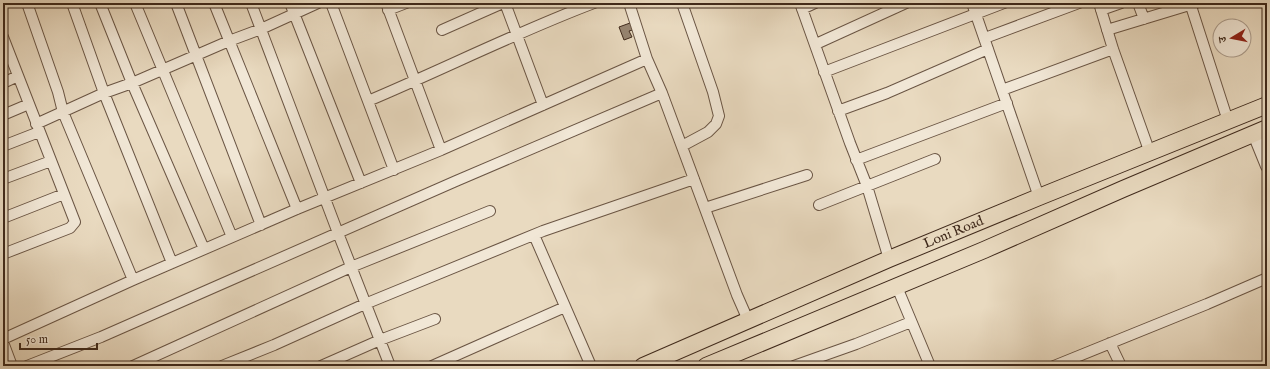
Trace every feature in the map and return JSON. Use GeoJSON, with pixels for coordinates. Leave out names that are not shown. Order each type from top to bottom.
{"type":"FeatureCollection","features":[{"type":"Feature","properties":{"kind":"highway","name":"Loni Road"},"geometry":{"type":"LineString","coordinates":[[643,366],[1039,197],[1267,105]]}},
{"type":"Feature","properties":{"kind":"highway","name":"Loni Road"},"geometry":{"type":"LineString","coordinates":[[706,366],[723,363],[896,286],[1260,131]]}},
{"type":"Feature","properties":{"kind":"street"},"geometry":{"type":"LineString","coordinates":[[27,3],[64,112],[133,280]]}},
{"type":"Feature","properties":{"kind":"street"},"geometry":{"type":"LineString","coordinates":[[72,3],[104,93],[172,263]]}},
{"type":"Feature","properties":{"kind":"street"},"geometry":{"type":"LineString","coordinates":[[100,3],[132,83],[204,249]]}},
{"type":"Feature","properties":{"kind":"street"},"geometry":{"type":"LineString","coordinates":[[135,3],[232,237]]}},
{"type":"Feature","properties":{"kind":"street"},"geometry":{"type":"LineString","coordinates":[[176,3],[261,225]]}},
{"type":"Feature","properties":{"kind":"street"},"geometry":{"type":"LineString","coordinates":[[214,3],[296,209]]}},
{"type":"Feature","properties":{"kind":"street"},"geometry":{"type":"LineString","coordinates":[[251,3],[306,145],[324,198],[390,366]]}},
{"type":"Feature","properties":{"kind":"street"},"geometry":{"type":"LineString","coordinates":[[290,3],[361,184]]}},
{"type":"Feature","properties":{"kind":"street"},"geometry":{"type":"LineString","coordinates":[[3,146],[38,128],[64,112],[104,93],[132,83],[229,41],[261,29],[318,3]]}},
{"type":"Feature","properties":{"kind":"street"},"geometry":{"type":"LineString","coordinates":[[332,3],[394,170]]}},
{"type":"Feature","properties":{"kind":"street"},"geometry":{"type":"LineString","coordinates":[[406,3],[387,7],[441,150]]}},
{"type":"Feature","properties":{"kind":"street"},"geometry":{"type":"LineString","coordinates":[[442,30],[504,3],[544,105]]}},
{"type":"Feature","properties":{"kind":"street"},"geometry":{"type":"LineString","coordinates":[[368,101],[517,34],[594,3]]}},
{"type":"Feature","properties":{"kind":"street"},"geometry":{"type":"LineString","coordinates":[[629,3],[647,59],[662,93],[748,320]]}},
{"type":"Feature","properties":{"kind":"street"},"geometry":{"type":"LineString","coordinates":[[682,3],[714,92],[719,116],[716,124],[708,132],[682,146]]}},
{"type":"Feature","properties":{"kind":"street"},"geometry":{"type":"LineString","coordinates":[[815,3],[801,6],[816,44],[824,72],[866,186],[889,260]]}},
{"type":"Feature","properties":{"kind":"street"},"geometry":{"type":"LineString","coordinates":[[816,44],[906,3]]}},
{"type":"Feature","properties":{"kind":"street"},"geometry":{"type":"LineString","coordinates":[[972,3],[1039,197]]}},
{"type":"Feature","properties":{"kind":"street"},"geometry":{"type":"LineString","coordinates":[[824,72],[1004,3]]}},
{"type":"Feature","properties":{"kind":"street"},"geometry":{"type":"LineString","coordinates":[[985,38],[1078,3]]}},
{"type":"Feature","properties":{"kind":"street"},"geometry":{"type":"LineString","coordinates":[[1121,3],[1100,6],[1113,49],[1150,153]]}},
{"type":"Feature","properties":{"kind":"street"},"geometry":{"type":"LineString","coordinates":[[1138,3],[1144,19]]}},
{"type":"Feature","properties":{"kind":"street"},"geometry":{"type":"LineString","coordinates":[[1107,30],[1192,4],[1228,121]]}},
{"type":"Feature","properties":{"kind":"street"},"geometry":{"type":"LineString","coordinates":[[3,37],[6,54],[18,76],[75,222],[72,226],[3,254]]}},
{"type":"Feature","properties":{"kind":"street"},"geometry":{"type":"LineString","coordinates":[[838,111],[887,93],[988,49]]}},
{"type":"Feature","properties":{"kind":"street"},"geometry":{"type":"LineString","coordinates":[[1002,90],[1113,49]]}},
{"type":"Feature","properties":{"kind":"street"},"geometry":{"type":"LineString","coordinates":[[3,339],[133,280],[296,209],[361,184],[441,150],[647,59]]}},
{"type":"Feature","properties":{"kind":"street"},"geometry":{"type":"LineString","coordinates":[[3,83],[18,76]]}},
{"type":"Feature","properties":{"kind":"street"},"geometry":{"type":"LineString","coordinates":[[27,366],[101,337],[456,181],[662,93]]}},
{"type":"Feature","properties":{"kind":"street"},"geometry":{"type":"LineString","coordinates":[[856,160],[1007,103]]}},
{"type":"Feature","properties":{"kind":"street"},"geometry":{"type":"LineString","coordinates":[[3,115],[28,104]]}},
{"type":"Feature","properties":{"kind":"street"},"geometry":{"type":"LineString","coordinates":[[1260,131],[1267,166]]}},
{"type":"Feature","properties":{"kind":"street"},"geometry":{"type":"LineString","coordinates":[[819,205],[935,159]]}},
{"type":"Feature","properties":{"kind":"street"},"geometry":{"type":"LineString","coordinates":[[3,179],[51,161]]}},
{"type":"Feature","properties":{"kind":"street"},"geometry":{"type":"LineString","coordinates":[[705,208],[807,175]]}},
{"type":"Feature","properties":{"kind":"street"},"geometry":{"type":"LineString","coordinates":[[222,366],[274,345],[365,304],[534,235],[694,179]]}},
{"type":"Feature","properties":{"kind":"street"},"geometry":{"type":"LineString","coordinates":[[3,218],[64,194]]}},
{"type":"Feature","properties":{"kind":"street"},"geometry":{"type":"LineString","coordinates":[[133,366],[351,267],[490,211]]}},
{"type":"Feature","properties":{"kind":"street"},"geometry":{"type":"LineString","coordinates":[[534,235],[591,366]]}},
{"type":"Feature","properties":{"kind":"street"},"geometry":{"type":"LineString","coordinates":[[1054,366],[1267,278]]}},
{"type":"Feature","properties":{"kind":"street"},"geometry":{"type":"LineString","coordinates":[[896,286],[930,366]]}},
{"type":"Feature","properties":{"kind":"street"},"geometry":{"type":"LineString","coordinates":[[432,366],[565,307]]}},
{"type":"Feature","properties":{"kind":"street"},"geometry":{"type":"LineString","coordinates":[[321,366],[380,340],[435,319]]}},
{"type":"Feature","properties":{"kind":"street"},"geometry":{"type":"LineString","coordinates":[[794,366],[856,344],[911,322]]}},
{"type":"Feature","properties":{"kind":"street"},"geometry":{"type":"LineString","coordinates":[[3,342],[12,366]]}},
{"type":"Feature","properties":{"kind":"street"},"geometry":{"type":"LineString","coordinates":[[1110,343],[1121,366]]}},
{"type":"Feature","properties":{"kind":"building"},"geometry":{"type":"Polygon","coordinates":[[[630,23],[633,30],[629,31],[632,37],[624,40],[619,27],[630,23]]]}}]}
